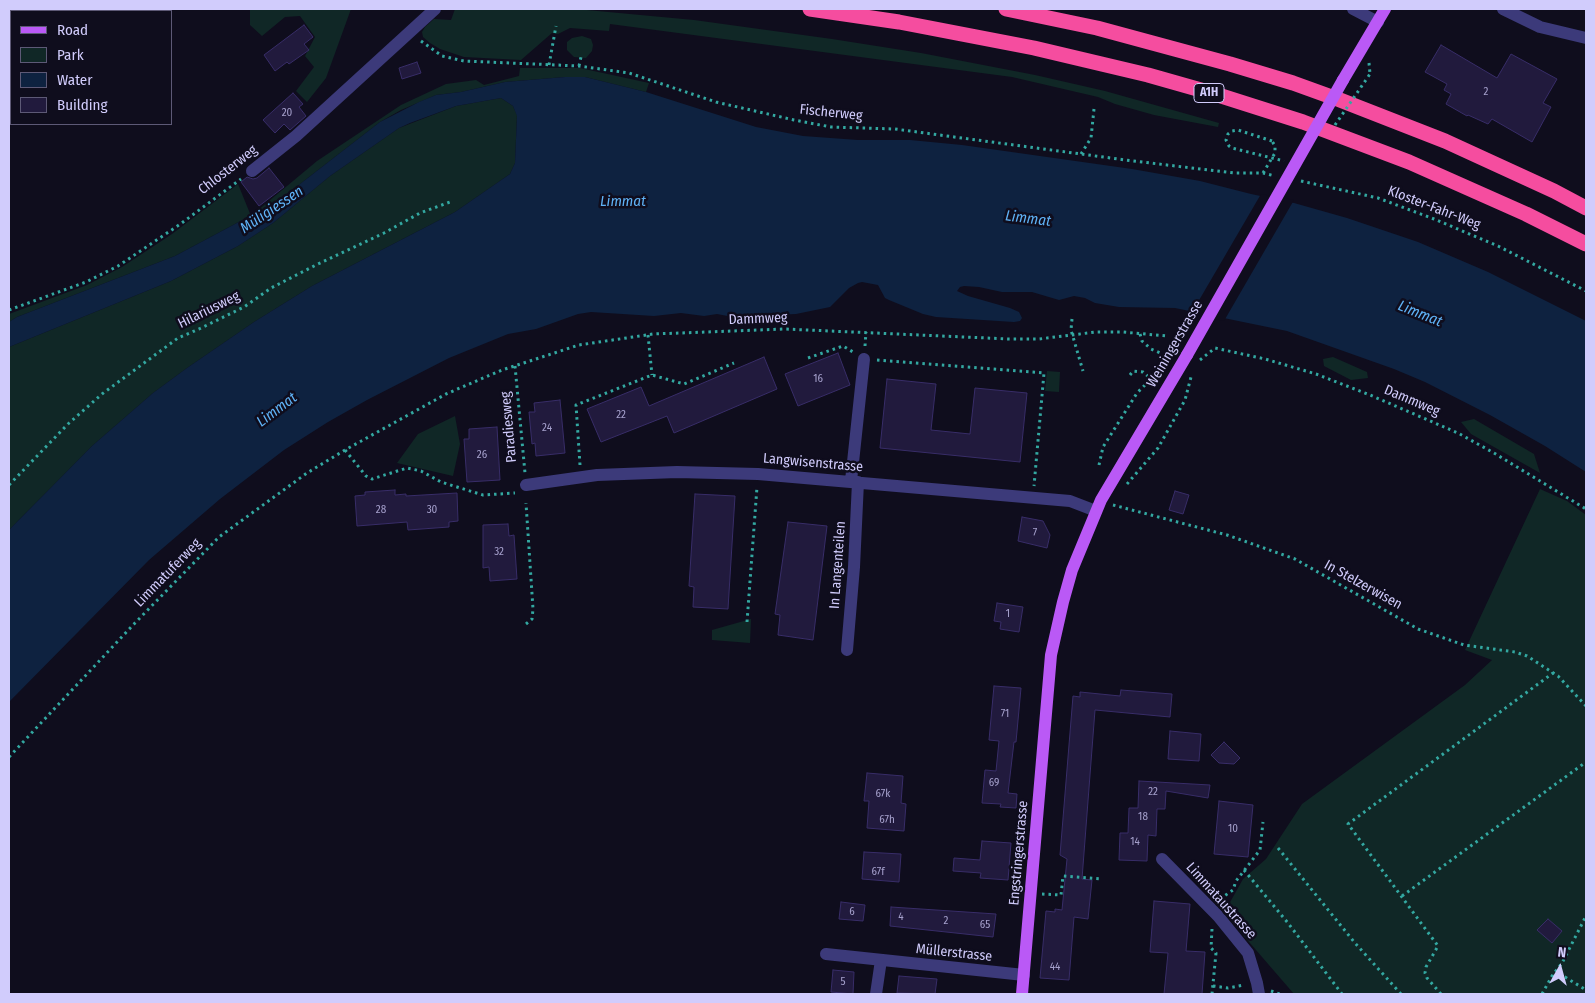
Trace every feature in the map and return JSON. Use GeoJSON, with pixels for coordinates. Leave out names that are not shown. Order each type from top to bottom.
{"type":"FeatureCollection","features":[{"type":"Feature","properties":{"kind":"highway","name":"A1H"},"geometry":{"type":"LineString","coordinates":[[810,9],[909,24],[1034,48],[1148,75],[1215,94],[1303,122],[1409,162],[1526,214],[1586,244]]}},
{"type":"Feature","properties":{"kind":"highway"},"geometry":{"type":"LineString","coordinates":[[1006,9],[1097,28],[1173,48],[1317,92],[1411,127],[1467,151],[1586,208]]}},
{"type":"Feature","properties":{"kind":"main road","name":"Weiningerstrasse"},"geometry":{"type":"LineString","coordinates":[[1047,715],[1052,655],[1063,602],[1072,570],[1096,511],[1115,474],[1193,357],[1350,67],[1385,9]]}},
{"type":"Feature","properties":{"kind":"main road","name":"Engstringerstrasse"},"geometry":{"type":"LineString","coordinates":[[1022,994],[1047,715]]}},
{"type":"Feature","properties":{"kind":"street","name":"Chlosterweg"},"geometry":{"type":"LineString","coordinates":[[252,171],[296,136],[435,9]]}},
{"type":"Feature","properties":{"kind":"street"},"geometry":{"type":"LineString","coordinates":[[1353,9],[1378,22]]}},
{"type":"Feature","properties":{"kind":"street"},"geometry":{"type":"LineString","coordinates":[[1503,9],[1540,27],[1586,38]]}},
{"type":"Feature","properties":{"kind":"street","name":"In Langenteilen"},"geometry":{"type":"LineString","coordinates":[[847,650],[854,566],[854,482],[864,359]]}},
{"type":"Feature","properties":{"kind":"street","name":"Langwisenstrasse"},"geometry":{"type":"LineString","coordinates":[[522,489],[597,475],[677,472],[758,474],[1070,500],[1096,511]]}},
{"type":"Feature","properties":{"kind":"street","name":"Limmataustrasse"},"geometry":{"type":"LineString","coordinates":[[1162,859],[1208,906],[1248,953],[1258,989]]}},
{"type":"Feature","properties":{"kind":"street","name":"Müllerstrasse"},"geometry":{"type":"LineString","coordinates":[[826,954],[1024,975]]}},
{"type":"Feature","properties":{"kind":"street"},"geometry":{"type":"LineString","coordinates":[[876,994],[881,960]]}},
{"type":"Feature","properties":{"kind":"path"},"geometry":{"type":"LineString","coordinates":[[549,65],[556,26]]}},
{"type":"Feature","properties":{"kind":"path","name":"Fischerweg"},"geometry":{"type":"LineString","coordinates":[[411,31],[422,42],[442,56],[453,59],[579,66],[629,72],[716,102],[821,125],[895,129],[1235,173],[1263,173]]}},
{"type":"Feature","properties":{"kind":"path"},"geometry":{"type":"LineString","coordinates":[[579,66],[580,57]]}},
{"type":"Feature","properties":{"kind":"path"},"geometry":{"type":"LineString","coordinates":[[1081,154],[1091,138],[1094,109]]}},
{"type":"Feature","properties":{"kind":"path"},"geometry":{"type":"LineString","coordinates":[[1281,177],[1263,173],[1275,153],[1275,146],[1272,141],[1238,130],[1228,134],[1226,140],[1232,148],[1284,161]]}},
{"type":"Feature","properties":{"kind":"path","name":"Chlosterweg"},"geometry":{"type":"LineString","coordinates":[[9,310],[86,282],[118,266],[179,226],[252,171]]}},
{"type":"Feature","properties":{"kind":"path","name":"Kloster-Fahr-Weg"},"geometry":{"type":"LineString","coordinates":[[1299,181],[1378,198],[1434,219],[1498,246],[1586,291]]}},
{"type":"Feature","properties":{"kind":"path","name":"Hilariusweg"},"geometry":{"type":"LineString","coordinates":[[9,485],[68,424],[102,394],[178,338],[244,307],[271,288],[316,265],[384,233],[420,213],[450,202]]}},
{"type":"Feature","properties":{"kind":"path"},"geometry":{"type":"LineString","coordinates":[[1072,320],[1073,334],[1083,371]]}},
{"type":"Feature","properties":{"kind":"path","name":"Dammweg"},"geometry":{"type":"LineString","coordinates":[[370,436],[446,394],[515,366],[578,345],[648,335],[785,329],[1010,339],[1039,339],[1096,332],[1167,336]]}},
{"type":"Feature","properties":{"kind":"path"},"geometry":{"type":"LineString","coordinates":[[1140,334],[1142,341],[1151,349],[1170,357]]}},
{"type":"Feature","properties":{"kind":"path"},"geometry":{"type":"LineString","coordinates":[[648,335],[652,375]]}},
{"type":"Feature","properties":{"kind":"path"},"geometry":{"type":"LineString","coordinates":[[808,358],[843,346],[864,359],[1044,373],[1033,497]]}},
{"type":"Feature","properties":{"kind":"path","name":"Dammweg"},"geometry":{"type":"LineString","coordinates":[[1193,357],[1202,360],[1215,348],[1264,359],[1316,374],[1458,433],[1586,509]]}},
{"type":"Feature","properties":{"kind":"path"},"geometry":{"type":"LineString","coordinates":[[1099,465],[1103,447],[1137,393],[1163,367],[1174,351]]}},
{"type":"Feature","properties":{"kind":"path"},"geometry":{"type":"LineString","coordinates":[[581,478],[576,406],[652,375],[684,384],[734,363]]}},
{"type":"Feature","properties":{"kind":"path","name":"Paradiesweg"},"geometry":{"type":"LineString","coordinates":[[515,366],[522,489]]}},
{"type":"Feature","properties":{"kind":"path"},"geometry":{"type":"LineString","coordinates":[[1130,375],[1133,371],[1143,372],[1150,378]]}},
{"type":"Feature","properties":{"kind":"path"},"geometry":{"type":"LineString","coordinates":[[1130,482],[1158,448],[1181,408],[1185,400],[1191,374]]}},
{"type":"Feature","properties":{"kind":"path","name":"Limmatuferweg"},"geometry":{"type":"LineString","coordinates":[[9,757],[219,537],[307,473],[370,436]]}},
{"type":"Feature","properties":{"kind":"path"},"geometry":{"type":"LineString","coordinates":[[345,450],[366,476],[372,479],[407,468],[421,472],[441,482],[483,494],[522,489]]}},
{"type":"Feature","properties":{"kind":"path"},"geometry":{"type":"LineString","coordinates":[[747,622],[758,474]]}},
{"type":"Feature","properties":{"kind":"path"},"geometry":{"type":"LineString","coordinates":[[526,503],[533,609],[532,619],[526,624]]}},
{"type":"Feature","properties":{"kind":"path","name":"In Stelzerwisen"},"geometry":{"type":"LineString","coordinates":[[1115,505],[1227,535],[1295,559],[1418,629],[1464,645],[1515,652],[1537,662],[1553,673],[1586,706]]}},
{"type":"Feature","properties":{"kind":"path"},"geometry":{"type":"LineString","coordinates":[[1441,994],[1425,973],[1426,967],[1438,946],[1348,824],[1553,673]]}},
{"type":"Feature","properties":{"kind":"path"},"geometry":{"type":"LineString","coordinates":[[1402,896],[1586,762]]}},
{"type":"Feature","properties":{"kind":"path"},"geometry":{"type":"LineString","coordinates":[[1212,994],[1216,953],[1211,948],[1212,929],[1206,921],[1208,906],[1233,890],[1236,881],[1260,850],[1263,822]]}},
{"type":"Feature","properties":{"kind":"path"},"geometry":{"type":"LineString","coordinates":[[1278,848],[1355,943],[1400,994]]}},
{"type":"Feature","properties":{"kind":"path"},"geometry":{"type":"LineString","coordinates":[[1244,870],[1288,923],[1342,994]]}},
{"type":"Feature","properties":{"kind":"path"},"geometry":{"type":"LineString","coordinates":[[1041,894],[1062,895],[1063,876],[1102,879]]}},
{"type":"Feature","properties":{"kind":"path"},"geometry":{"type":"LineString","coordinates":[[1542,994],[1562,963],[1586,916]]}},
{"type":"Feature","properties":{"kind":"path"},"geometry":{"type":"LineString","coordinates":[[1552,976],[1565,977],[1586,990]]}},
{"type":"Feature","properties":{"kind":"path"},"geometry":{"type":"LineString","coordinates":[[1213,986],[1258,989]]}},
{"type":"Feature","properties":{"kind":"green space"},"geometry":{"type":"Polygon","coordinates":[[[250,9],[351,9],[326,78],[307,102],[296,91],[314,67],[305,56],[315,37],[300,16],[285,17],[262,36],[250,25],[250,9]]]}},
{"type":"Feature","properties":{"kind":"green space"},"geometry":{"type":"Polygon","coordinates":[[[455,9],[576,9],[694,20],[832,39],[921,53],[1035,75],[1105,91],[1219,123],[1218,127],[1154,115],[1098,97],[1012,77],[610,24],[609,31],[570,28],[558,34],[552,33],[521,60],[464,57],[440,49],[423,37],[422,32],[434,19],[451,20],[455,9]]]}},
{"type":"Feature","properties":{"kind":"green space"},"geometry":{"type":"Polygon","coordinates":[[[582,36],[591,39],[592,51],[586,58],[574,57],[567,50],[567,42],[572,38],[582,36]]]}},
{"type":"Feature","properties":{"kind":"green space"},"geometry":{"type":"Polygon","coordinates":[[[520,68],[580,68],[649,83],[646,92],[585,77],[565,77],[505,82],[461,92],[436,95],[401,110],[380,122],[291,191],[256,215],[251,216],[317,161],[401,105],[446,84],[476,80],[484,85],[519,76],[520,68]]]}},
{"type":"Feature","properties":{"kind":"green space"},"geometry":{"type":"Polygon","coordinates":[[[501,98],[513,106],[517,115],[515,163],[510,174],[455,212],[312,286],[254,322],[187,368],[153,393],[92,446],[9,530],[9,347],[171,281],[238,246],[273,223],[330,176],[399,128],[456,106],[501,98]]]}},
{"type":"Feature","properties":{"kind":"green space"},"geometry":{"type":"Polygon","coordinates":[[[238,184],[251,216],[175,256],[17,317],[9,322],[9,314],[87,285],[122,267],[172,234],[238,184]]]}},
{"type":"Feature","properties":{"kind":"green space"},"geometry":{"type":"Polygon","coordinates":[[[1333,357],[1367,372],[1368,378],[1351,380],[1324,366],[1323,359],[1333,357]]]}},
{"type":"Feature","properties":{"kind":"green space"},"geometry":{"type":"Polygon","coordinates":[[[1047,371],[1060,372],[1059,392],[1045,391],[1047,371]]]}},
{"type":"Feature","properties":{"kind":"green space"},"geometry":{"type":"Polygon","coordinates":[[[455,416],[460,444],[453,476],[397,463],[418,434],[455,416]]]}},
{"type":"Feature","properties":{"kind":"green space"},"geometry":{"type":"Polygon","coordinates":[[[1474,419],[1534,454],[1540,473],[1471,434],[1461,422],[1474,419]]]}},
{"type":"Feature","properties":{"kind":"green space"},"geometry":{"type":"Polygon","coordinates":[[[1540,489],[1567,501],[1586,515],[1586,994],[1294,994],[1224,913],[1243,879],[1266,859],[1302,804],[1465,685],[1492,660],[1465,650],[1540,489]]]}},
{"type":"Feature","properties":{"kind":"green space"},"geometry":{"type":"Polygon","coordinates":[[[751,619],[750,643],[712,640],[712,630],[751,619]]]}},
{"type":"Feature","properties":{"kind":"water","name":"Limmat"},"geometry":{"type":"Polygon","coordinates":[[[585,77],[646,92],[756,127],[803,136],[858,140],[910,140],[962,145],[1132,169],[1200,181],[1294,203],[1347,218],[1418,242],[1488,272],[1586,321],[1586,472],[1490,415],[1425,382],[1394,369],[1287,331],[1175,308],[1119,307],[1095,303],[1085,298],[1074,296],[1059,300],[1032,292],[1002,292],[964,286],[960,287],[957,291],[1010,308],[1019,312],[1022,318],[1020,321],[1014,322],[936,317],[923,314],[889,300],[885,298],[878,285],[862,282],[849,288],[830,307],[796,314],[742,315],[733,317],[717,314],[704,316],[681,313],[654,316],[591,312],[578,314],[536,329],[508,334],[449,358],[367,400],[284,450],[220,499],[149,560],[9,702],[9,530],[92,446],[153,393],[187,368],[254,322],[312,286],[455,212],[510,174],[515,163],[517,116],[513,106],[501,98],[456,106],[399,128],[330,176],[273,223],[238,246],[171,281],[9,347],[9,322],[17,317],[175,256],[250,216],[256,215],[291,191],[380,122],[419,102],[436,95],[461,92],[505,82],[585,77]]]}},
{"type":"Feature","properties":{"kind":"pier"},"geometry":{"type":"Polygon","coordinates":[[[1261,194],[1294,200],[1224,321],[1191,314],[1261,194]]]}},
{"type":"Feature","properties":{"kind":"building"},"geometry":{"type":"Polygon","coordinates":[[[304,25],[313,37],[304,44],[309,50],[275,71],[264,55],[304,25]]]}},
{"type":"Feature","properties":{"kind":"building"},"geometry":{"type":"Polygon","coordinates":[[[1441,45],[1497,78],[1511,54],[1557,79],[1543,103],[1551,107],[1532,142],[1492,119],[1488,124],[1467,116],[1446,104],[1451,94],[1444,90],[1447,84],[1425,72],[1441,45]]]}},
{"type":"Feature","properties":{"kind":"building"},"geometry":{"type":"Polygon","coordinates":[[[417,62],[421,73],[402,79],[399,68],[417,62]]]}},
{"type":"Feature","properties":{"kind":"building"},"geometry":{"type":"Polygon","coordinates":[[[293,93],[303,104],[299,107],[306,116],[290,130],[284,124],[275,133],[263,120],[293,93]]]}},
{"type":"Feature","properties":{"kind":"building"},"geometry":{"type":"Polygon","coordinates":[[[269,168],[284,187],[259,206],[241,182],[247,177],[257,178],[269,168]]]}},
{"type":"Feature","properties":{"kind":"building"},"geometry":{"type":"Polygon","coordinates":[[[838,353],[850,385],[798,406],[785,374],[838,353]]]}},
{"type":"Feature","properties":{"kind":"building"},"geometry":{"type":"Polygon","coordinates":[[[764,357],[777,389],[674,433],[667,416],[601,442],[587,409],[641,387],[649,406],[764,357]]]}},
{"type":"Feature","properties":{"kind":"building"},"geometry":{"type":"Polygon","coordinates":[[[887,379],[936,384],[931,430],[970,434],[975,388],[1027,393],[1020,462],[880,448],[887,379]]]}},
{"type":"Feature","properties":{"kind":"building"},"geometry":{"type":"Polygon","coordinates":[[[560,400],[565,453],[536,456],[535,443],[532,444],[529,412],[535,412],[534,403],[560,400]]]}},
{"type":"Feature","properties":{"kind":"building"},"geometry":{"type":"Polygon","coordinates":[[[497,427],[500,480],[467,482],[464,439],[469,439],[469,429],[497,427]]]}},
{"type":"Feature","properties":{"kind":"building"},"geometry":{"type":"Polygon","coordinates":[[[395,490],[395,495],[406,494],[406,496],[457,493],[458,521],[449,522],[449,527],[408,530],[407,522],[357,526],[355,496],[365,495],[365,492],[395,490]]]}},
{"type":"Feature","properties":{"kind":"building"},"geometry":{"type":"Polygon","coordinates":[[[1175,491],[1189,495],[1183,514],[1169,510],[1175,491]]]}},
{"type":"Feature","properties":{"kind":"building"},"geometry":{"type":"Polygon","coordinates":[[[695,494],[735,496],[728,609],[693,607],[694,587],[689,586],[695,494]]]}},
{"type":"Feature","properties":{"kind":"building"},"geometry":{"type":"Polygon","coordinates":[[[1022,517],[1043,521],[1050,535],[1047,548],[1018,541],[1022,517]]]}},
{"type":"Feature","properties":{"kind":"building"},"geometry":{"type":"Polygon","coordinates":[[[788,522],[827,526],[813,640],[778,635],[780,615],[775,614],[788,522]]]}},
{"type":"Feature","properties":{"kind":"building"},"geometry":{"type":"Polygon","coordinates":[[[508,524],[509,536],[514,535],[517,579],[490,581],[489,567],[483,568],[483,525],[508,524]]]}},
{"type":"Feature","properties":{"kind":"building"},"geometry":{"type":"Polygon","coordinates":[[[997,603],[1023,607],[1019,632],[1000,629],[1001,622],[994,621],[997,603]]]}},
{"type":"Feature","properties":{"kind":"building"},"geometry":{"type":"Polygon","coordinates":[[[994,686],[1021,688],[1016,742],[1014,742],[1008,793],[1017,794],[1016,808],[1000,807],[1001,804],[982,803],[985,770],[996,771],[999,741],[989,740],[994,686]]]}},
{"type":"Feature","properties":{"kind":"building"},"geometry":{"type":"Polygon","coordinates":[[[1121,690],[1172,694],[1170,717],[1095,710],[1082,879],[1092,880],[1088,919],[1074,917],[1069,980],[1040,978],[1046,911],[1055,912],[1055,909],[1062,910],[1067,859],[1060,855],[1073,696],[1080,697],[1080,692],[1120,696],[1121,690]]]}},
{"type":"Feature","properties":{"kind":"building"},"geometry":{"type":"Polygon","coordinates":[[[1170,731],[1201,734],[1199,761],[1168,759],[1170,731]]]}},
{"type":"Feature","properties":{"kind":"building"},"geometry":{"type":"Polygon","coordinates":[[[1224,742],[1240,758],[1234,764],[1219,763],[1211,755],[1224,742]]]}},
{"type":"Feature","properties":{"kind":"building"},"geometry":{"type":"Polygon","coordinates":[[[867,773],[903,776],[901,803],[906,804],[904,831],[867,828],[869,801],[864,801],[867,773]]]}},
{"type":"Feature","properties":{"kind":"building"},"geometry":{"type":"Polygon","coordinates":[[[1139,781],[1210,785],[1208,798],[1166,791],[1165,809],[1157,809],[1156,836],[1148,835],[1147,861],[1119,860],[1120,833],[1128,833],[1129,808],[1138,808],[1139,781]]]}},
{"type":"Feature","properties":{"kind":"building"},"geometry":{"type":"Polygon","coordinates":[[[1219,801],[1253,805],[1248,857],[1214,854],[1219,801]]]}},
{"type":"Feature","properties":{"kind":"building"},"geometry":{"type":"Polygon","coordinates":[[[982,841],[1011,843],[1008,880],[980,878],[981,873],[953,871],[954,858],[980,860],[982,841]]]}},
{"type":"Feature","properties":{"kind":"building"},"geometry":{"type":"Polygon","coordinates":[[[864,852],[901,854],[899,882],[862,879],[864,852]]]}},
{"type":"Feature","properties":{"kind":"building"},"geometry":{"type":"Polygon","coordinates":[[[1154,901],[1190,904],[1186,951],[1205,952],[1202,994],[1164,994],[1168,953],[1150,952],[1154,901]]]}},
{"type":"Feature","properties":{"kind":"building"},"geometry":{"type":"Polygon","coordinates":[[[841,902],[865,905],[863,921],[839,919],[841,902]]]}},
{"type":"Feature","properties":{"kind":"building"},"geometry":{"type":"Polygon","coordinates":[[[891,907],[996,914],[993,937],[890,926],[891,907]]]}},
{"type":"Feature","properties":{"kind":"building"},"geometry":{"type":"Polygon","coordinates":[[[1548,919],[1562,931],[1552,943],[1537,930],[1548,919]]]}},
{"type":"Feature","properties":{"kind":"building"},"geometry":{"type":"Polygon","coordinates":[[[833,970],[854,972],[853,994],[831,992],[833,970]]]}},
{"type":"Feature","properties":{"kind":"building"},"geometry":{"type":"Polygon","coordinates":[[[899,976],[937,979],[935,994],[897,993],[899,976]]]}},
{"type":"Feature","properties":{"kind":"water label","name":"Müligiessen"},"geometry":{"type":"Point","coordinates":[272,210]}}]}
